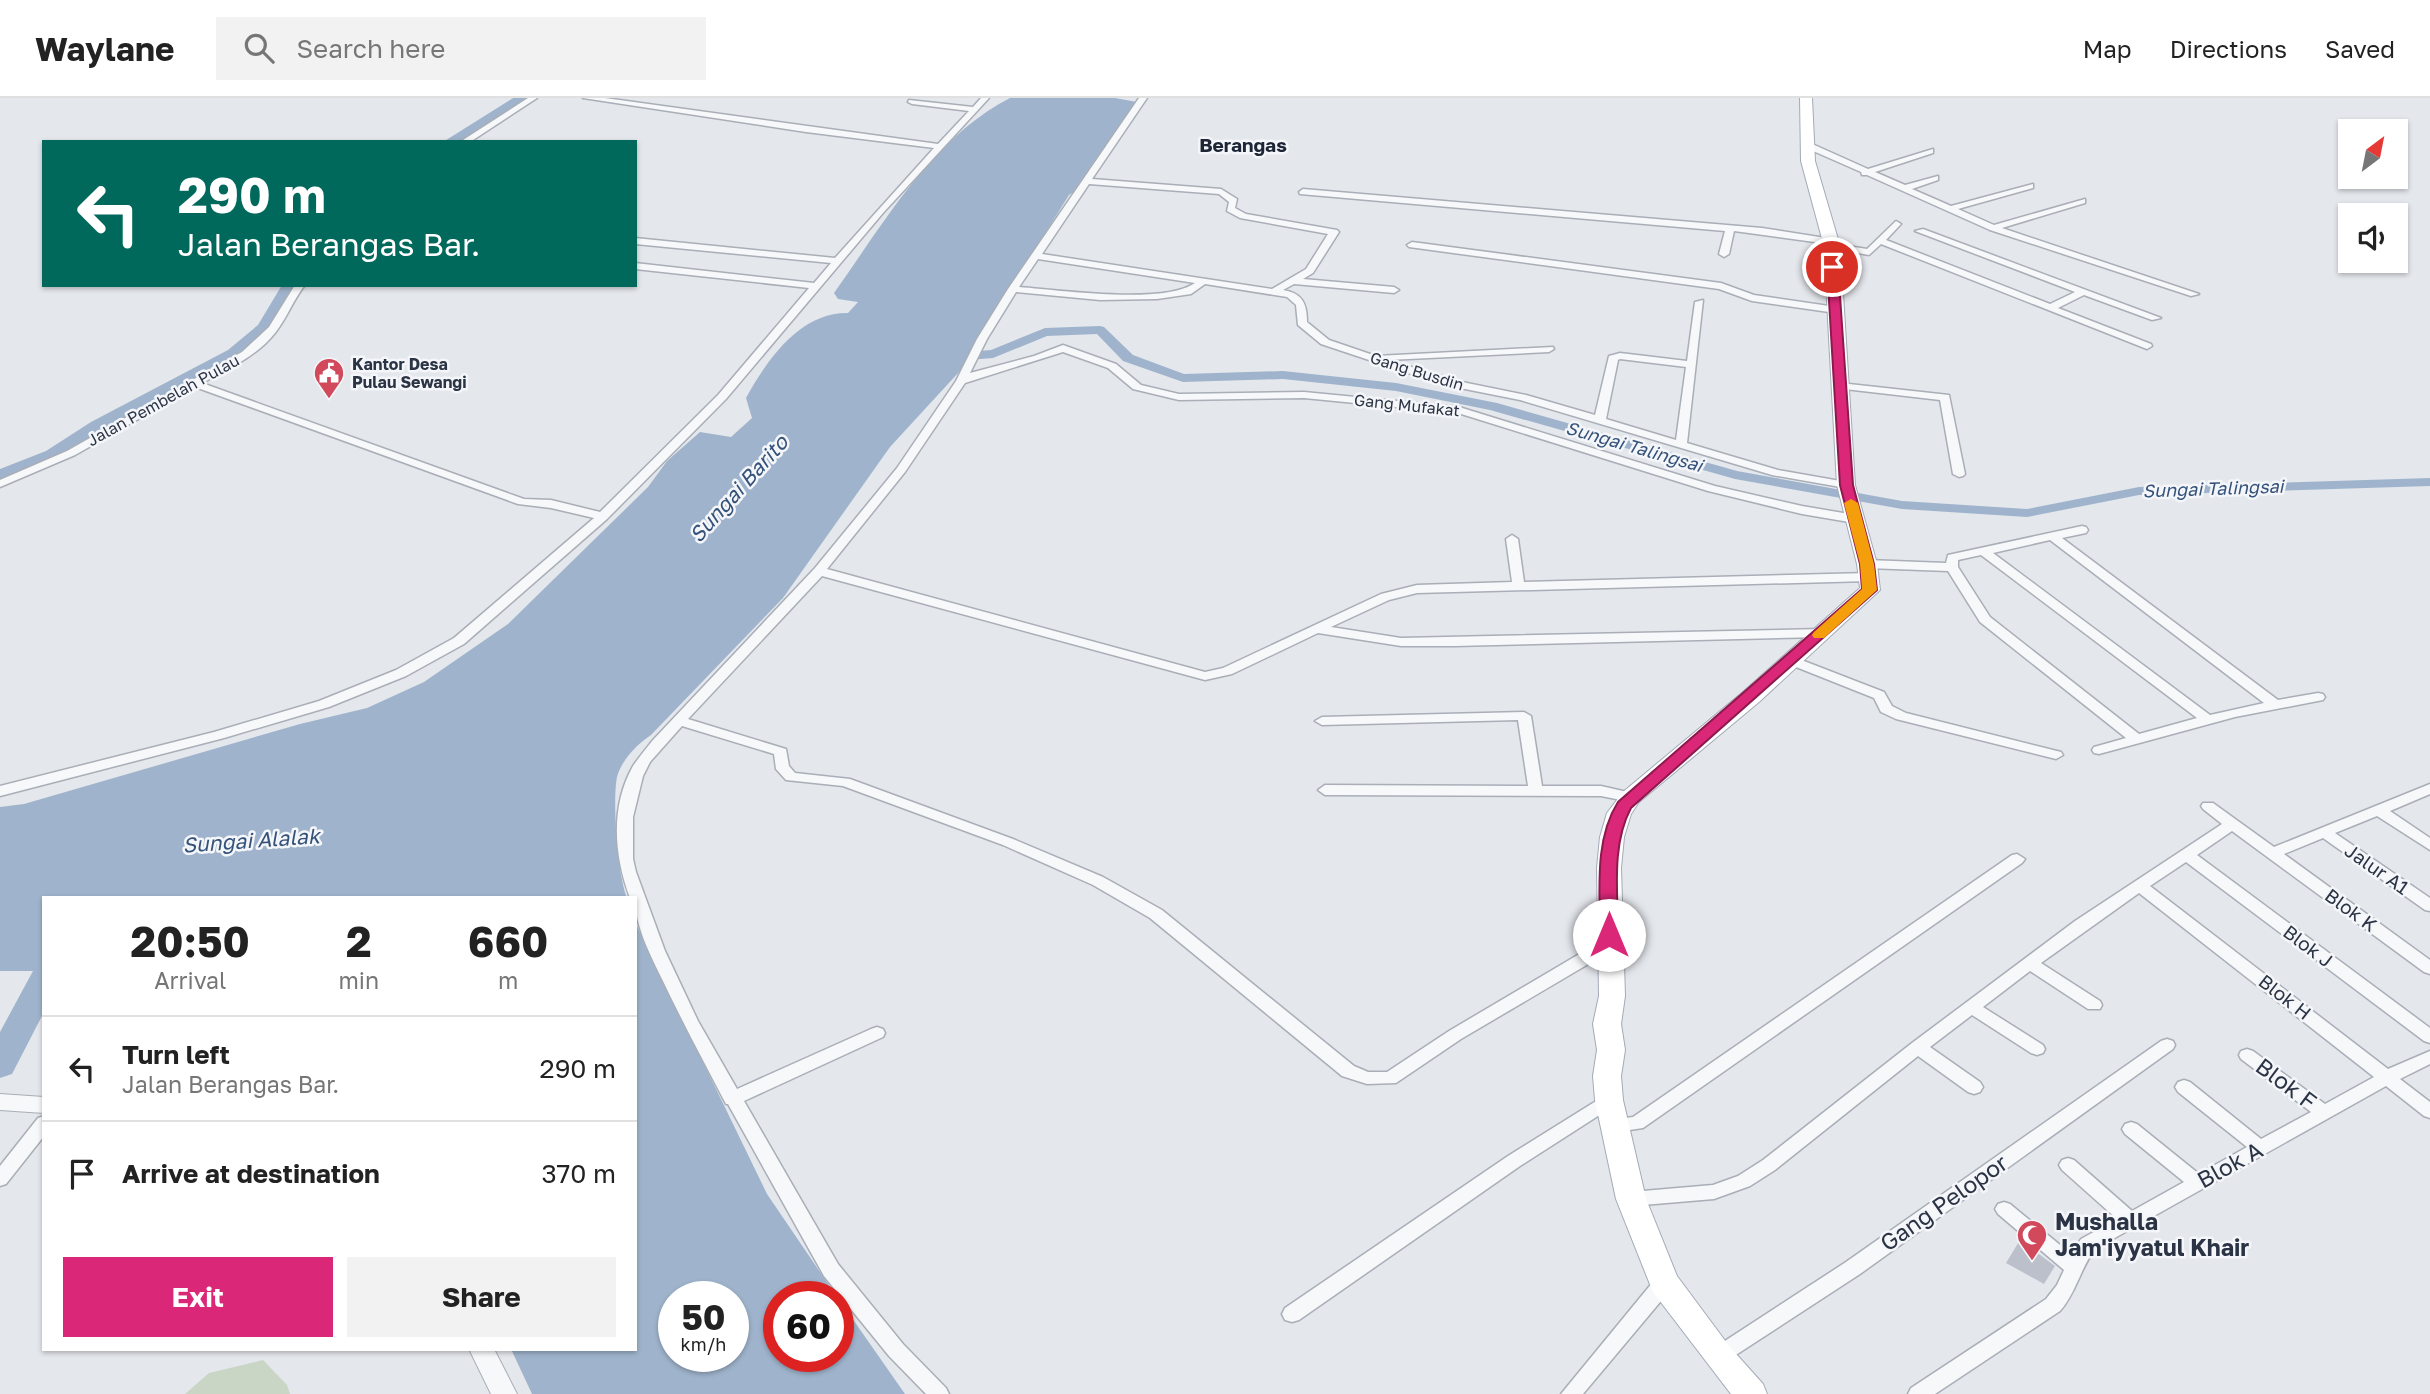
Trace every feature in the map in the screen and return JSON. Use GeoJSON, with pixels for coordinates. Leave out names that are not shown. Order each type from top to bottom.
{"type":"FeatureCollection","features":[{"type":"Feature","properties":{"kind":"main road"},"geometry":{"type":"LineString","coordinates":[[1751,1394],[1718,1356],[1664,1283],[1630,1199],[1610,1100],[1611,1050],[1606,1024],[1612,996],[1609,868],[1612,837],[1619,813],[1631,797],[1695,745],[1862,600],[1870,590],[1851,501],[1840,386],[1832,244],[1827,220],[1818,199],[1807,145],[1806,98]]}},
{"type":"Feature","properties":{"kind":"street"},"geometry":{"type":"LineString","coordinates":[[467,140],[533,98]]}},
{"type":"Feature","properties":{"kind":"street"},"geometry":{"type":"LineString","coordinates":[[587,98],[769,122],[840,136],[938,146]]}},
{"type":"Feature","properties":{"kind":"street"},"geometry":{"type":"LineString","coordinates":[[0,791],[258,724],[324,704],[401,673],[459,641],[603,516],[722,397],[938,146],[985,98]]}},
{"type":"Feature","properties":{"kind":"street"},"geometry":{"type":"LineString","coordinates":[[635,896],[625,860],[631,793],[641,765],[658,743],[819,571],[901,470],[962,379],[1013,289],[1143,98]]}},
{"type":"Feature","properties":{"kind":"street"},"geometry":{"type":"LineString","coordinates":[[912,102],[972,109]]}},
{"type":"Feature","properties":{"kind":"street"},"geometry":{"type":"LineString","coordinates":[[1807,145],[1993,228],[2194,294]]}},
{"type":"Feature","properties":{"kind":"street"},"geometry":{"type":"LineString","coordinates":[[1865,173],[1930,151]]}},
{"type":"Feature","properties":{"kind":"street"},"geometry":{"type":"LineString","coordinates":[[1903,189],[1935,178]]}},
{"type":"Feature","properties":{"kind":"street"},"geometry":{"type":"LineString","coordinates":[[1088,181],[1221,192],[1234,201],[1230,209],[1243,216],[1335,232],[1310,271],[1276,290]]}},
{"type":"Feature","properties":{"kind":"street"},"geometry":{"type":"LineString","coordinates":[[1949,209],[2030,186]]}},
{"type":"Feature","properties":{"kind":"street"},"geometry":{"type":"LineString","coordinates":[[1303,192],[1730,228],[1869,252],[1896,224]]}},
{"type":"Feature","properties":{"kind":"street"},"geometry":{"type":"LineString","coordinates":[[1993,228],[2082,201]]}},
{"type":"Feature","properties":{"kind":"street"},"geometry":{"type":"LineString","coordinates":[[1724,254],[1730,228]]}},
{"type":"Feature","properties":{"kind":"street"},"geometry":{"type":"LineString","coordinates":[[1920,231],[2156,318]]}},
{"type":"Feature","properties":{"kind":"street"},"geometry":{"type":"LineString","coordinates":[[637,241],[839,261]]}},
{"type":"Feature","properties":{"kind":"street"},"geometry":{"type":"LineString","coordinates":[[1881,241],[2147,346]]}},
{"type":"Feature","properties":{"kind":"street"},"geometry":{"type":"LineString","coordinates":[[1412,245],[1721,286],[1752,298],[1836,310]]}},
{"type":"Feature","properties":{"kind":"street","name":"Gang Busdin"},"geometry":{"type":"LineString","coordinates":[[1037,256],[1276,290],[1300,299],[1302,323],[1318,338],[1368,357],[1460,385],[1522,397],[1681,443],[1792,477],[1851,501]]}},
{"type":"Feature","properties":{"kind":"street"},"geometry":{"type":"LineString","coordinates":[[637,266],[817,286]]}},
{"type":"Feature","properties":{"kind":"street"},"geometry":{"type":"LineString","coordinates":[[1013,289],[1100,297],[1157,296],[1182,294],[1205,281]]}},
{"type":"Feature","properties":{"kind":"street"},"geometry":{"type":"LineString","coordinates":[[1295,281],[1394,290]]}},
{"type":"Feature","properties":{"kind":"street","name":"Jalan Pembelah Pulau"},"geometry":{"type":"LineString","coordinates":[[0,484],[71,453],[195,384],[262,342],[298,287]]}},
{"type":"Feature","properties":{"kind":"street"},"geometry":{"type":"LineString","coordinates":[[2052,307],[2082,292]]}},
{"type":"Feature","properties":{"kind":"street"},"geometry":{"type":"LineString","coordinates":[[1681,443],[1700,302]]}},
{"type":"Feature","properties":{"kind":"street","name":"Gang Mufakat"},"geometry":{"type":"LineString","coordinates":[[962,379],[1002,370],[1063,348],[1112,366],[1137,387],[1162,394],[1179,397],[1304,395],[1459,410],[1712,489],[1802,510],[1851,501]]}},
{"type":"Feature","properties":{"kind":"street"},"geometry":{"type":"LineString","coordinates":[[1368,357],[1549,349]]}},
{"type":"Feature","properties":{"kind":"street"},"geometry":{"type":"LineString","coordinates":[[1600,419],[1613,358],[1620,356],[1690,364]]}},
{"type":"Feature","properties":{"kind":"street"},"geometry":{"type":"LineString","coordinates":[[195,384],[522,502],[551,504],[603,516]]}},
{"type":"Feature","properties":{"kind":"street"},"geometry":{"type":"LineString","coordinates":[[1840,386],[1945,397],[1959,474]]}},
{"type":"Feature","properties":{"kind":"street"},"geometry":{"type":"LineString","coordinates":[[2082,530],[1952,558],[1952,567],[1985,619],[2136,739]]}},
{"type":"Feature","properties":{"kind":"street"},"geometry":{"type":"LineString","coordinates":[[2052,536],[2275,704]]}},
{"type":"Feature","properties":{"kind":"street"},"geometry":{"type":"LineString","coordinates":[[1512,539],[1519,587]]}},
{"type":"Feature","properties":{"kind":"street"},"geometry":{"type":"LineString","coordinates":[[1984,552],[2208,720]]}},
{"type":"Feature","properties":{"kind":"street"},"geometry":{"type":"LineString","coordinates":[[819,571],[1196,675],[1214,676],[1400,592],[1456,587],[1519,587],[1952,567]]}},
{"type":"Feature","properties":{"kind":"street"},"geometry":{"type":"LineString","coordinates":[[1317,629],[1401,642],[1822,633]]}},
{"type":"Feature","properties":{"kind":"street"},"geometry":{"type":"LineString","coordinates":[[1791,660],[1879,695],[1886,709],[1902,716],[2056,755]]}},
{"type":"Feature","properties":{"kind":"street"},"geometry":{"type":"LineString","coordinates":[[2099,750],[2208,720],[2318,697]]}},
{"type":"Feature","properties":{"kind":"street"},"geometry":{"type":"LineString","coordinates":[[1322,721],[1524,716],[1536,791]]}},
{"type":"Feature","properties":{"kind":"street"},"geometry":{"type":"LineString","coordinates":[[680,721],[781,752],[780,766],[784,774],[791,777],[845,782],[1008,842],[1098,881],[1156,914],[1321,1051],[1348,1071],[1367,1077],[1390,1078],[1455,1035],[1587,957],[1609,957]]}},
{"type":"Feature","properties":{"kind":"street"},"geometry":{"type":"LineString","coordinates":[[1325,790],[1601,791],[1631,797]]}},
{"type":"Feature","properties":{"kind":"street"},"geometry":{"type":"LineString","coordinates":[[2272,853],[2429,790]]}},
{"type":"Feature","properties":{"kind":"street","name":"Blok K"},"geometry":{"type":"LineString","coordinates":[[2208,806],[2430,968]]}},
{"type":"Feature","properties":{"kind":"street"},"geometry":{"type":"LineString","coordinates":[[2379,810],[2430,845]]}},
{"type":"Feature","properties":{"kind":"street"},"geometry":{"type":"LineString","coordinates":[[1630,1199],[1714,1192],[1744,1181],[1769,1165],[1918,1047],[2030,963],[2139,885],[2232,824]]}},
{"type":"Feature","properties":{"kind":"street","name":"Jalur A1"},"geometry":{"type":"LineString","coordinates":[[2324,832],[2430,906]]}},
{"type":"Feature","properties":{"kind":"street","name":"Blok J"},"geometry":{"type":"LineString","coordinates":[[2186,854],[2430,1037]]}},
{"type":"Feature","properties":{"kind":"street"},"geometry":{"type":"LineString","coordinates":[[1292,1314],[1514,1161],[1610,1100],[1637,1123],[2017,859]]}},
{"type":"Feature","properties":{"kind":"street","name":"Blok H"},"geometry":{"type":"LineString","coordinates":[[2139,885],[2430,1111]]}},
{"type":"Feature","properties":{"kind":"street"},"geometry":{"type":"LineString","coordinates":[[637,901],[690,1021],[831,1270],[897,1350],[939,1394]]}},
{"type":"Feature","properties":{"kind":"street"},"geometry":{"type":"LineString","coordinates":[[2030,963],[2094,1005]]}},
{"type":"Feature","properties":{"kind":"street"},"geometry":{"type":"LineString","coordinates":[[1973,1008],[2037,1049]]}},
{"type":"Feature","properties":{"kind":"street"},"geometry":{"type":"LineString","coordinates":[[732,1099],[877,1033]]}},
{"type":"Feature","properties":{"kind":"street","name":"Gang Pelopor"},"geometry":{"type":"LineString","coordinates":[[1718,1356],[1853,1268],[2167,1045]]}},
{"type":"Feature","properties":{"kind":"street"},"geometry":{"type":"LineString","coordinates":[[1918,1047],[1974,1087]]}},
{"type":"Feature","properties":{"kind":"street","name":"Blok F"},"geometry":{"type":"LineString","coordinates":[[2247,1055],[2325,1113]]}},
{"type":"Feature","properties":{"kind":"street","name":"Blok A"},"geometry":{"type":"LineString","coordinates":[[1918,1394],[2053,1305],[2061,1297],[2073,1267],[2088,1244],[2388,1077],[2430,1057]]}},
{"type":"Feature","properties":{"kind":"street"},"geometry":{"type":"LineString","coordinates":[[2184,1087],[2259,1148]]}},
{"type":"Feature","properties":{"kind":"street"},"geometry":{"type":"LineString","coordinates":[[0,1102],[42,1105]]}},
{"type":"Feature","properties":{"kind":"street"},"geometry":{"type":"LineString","coordinates":[[0,1179],[42,1126]]}},
{"type":"Feature","properties":{"kind":"street"},"geometry":{"type":"LineString","coordinates":[[2131,1129],[2198,1183]]}},
{"type":"Feature","properties":{"kind":"street"},"geometry":{"type":"LineString","coordinates":[[2068,1165],[2130,1220]]}},
{"type":"Feature","properties":{"kind":"street"},"geometry":{"type":"LineString","coordinates":[[2004,1209],[2073,1267]]}},
{"type":"Feature","properties":{"kind":"street"},"geometry":{"type":"LineString","coordinates":[[1571,1394],[1664,1283]]}},
{"type":"Feature","properties":{"kind":"street"},"geometry":{"type":"LineString","coordinates":[[482,1351],[503,1394]]}},
{"type":"Feature","properties":{"kind":"green space"},"geometry":{"type":"Polygon","coordinates":[[[263,1360],[287,1385],[290,1394],[185,1394],[209,1373],[263,1360]]]}},
{"type":"Feature","properties":{"kind":"water"},"geometry":{"type":"Polygon","coordinates":[[[1010,98],[1115,98],[1137,102],[1091,166],[1080,188],[1069,195],[959,372],[890,447],[783,598],[651,735],[635,748],[622,765],[617,777],[616,820],[621,873],[626,896],[42,896],[42,971],[0,971],[0,807],[24,804],[300,724],[367,708],[424,682],[508,624],[648,487],[667,461],[700,432],[731,437],[752,418],[746,398],[775,354],[800,329],[831,315],[848,313],[858,302],[838,299],[834,293],[912,184],[933,159],[982,115],[1010,98]]]}},
{"type":"Feature","properties":{"kind":"water"},"geometry":{"type":"Polygon","coordinates":[[[637,926],[767,1194],[826,1281],[763,1281],[763,1372],[854,1372],[854,1321],[905,1394],[532,1394],[512,1351],[637,1351],[637,926]]]}},
{"type":"Feature","properties":{"kind":"building","name":"Mushalla Jam'iyyatul Khair"},"geometry":{"type":"Polygon","coordinates":[[[2020,1240],[2055,1266],[2044,1284],[2006,1263],[2020,1240]]]}},
{"type":"Feature","properties":{"kind":"waterway"},"geometry":{"type":"LineString","coordinates":[[454,140],[524,98]]}},
{"type":"Feature","properties":{"kind":"waterway"},"geometry":{"type":"LineString","coordinates":[[0,477],[54,456],[99,427],[235,354],[266,328],[284,294],[291,287]]}},
{"type":"Feature","properties":{"kind":"waterway","name":"Sungai Talingsai"},"geometry":{"type":"LineString","coordinates":[[955,357],[993,354],[1045,332],[1100,330],[1128,358],[1183,378],[1283,375],[1396,387],[1492,406],[1735,475],[1902,505],[2027,513],[2139,491],[2430,482]]}},
{"type":"Feature","properties":{"kind":"waterway"},"geometry":{"type":"LineString","coordinates":[[0,1065],[42,983]]}},
{"type":"Feature","properties":{"kind":"slow traffic"},"geometry":{"type":"LineString","coordinates":[[1819,635],[1862,600],[1870,590],[1867,564],[1851,503]]}},
{"type":"Feature","properties":{"kind":"place","name":"Kantor Desa Pulau Sewangi"},"geometry":{"type":"Point","coordinates":[329,400]}},
{"type":"Feature","properties":{"kind":"place","name":"Mushalla Jam'iyyatul Khair"},"geometry":{"type":"Point","coordinates":[2032,1262]}},
{"type":"Feature","properties":{"kind":"district","name":"Berangas"},"geometry":{"type":"Point","coordinates":[1243,145]}},
{"type":"Feature","properties":{"kind":"route"},"geometry":{"type":"LineString","coordinates":[[1609,935],[1612,837],[1616,820],[1624,805],[1862,600],[1870,590],[1867,564],[1846,485],[1832,267]]}},
{"type":"Feature","properties":{"kind":"water label","name":"Sungai Barito"},"geometry":{"type":"Point","coordinates":[739,489]}},
{"type":"Feature","properties":{"kind":"water label","name":"Sungai Alalak"},"geometry":{"type":"Point","coordinates":[251,841]}}]}
